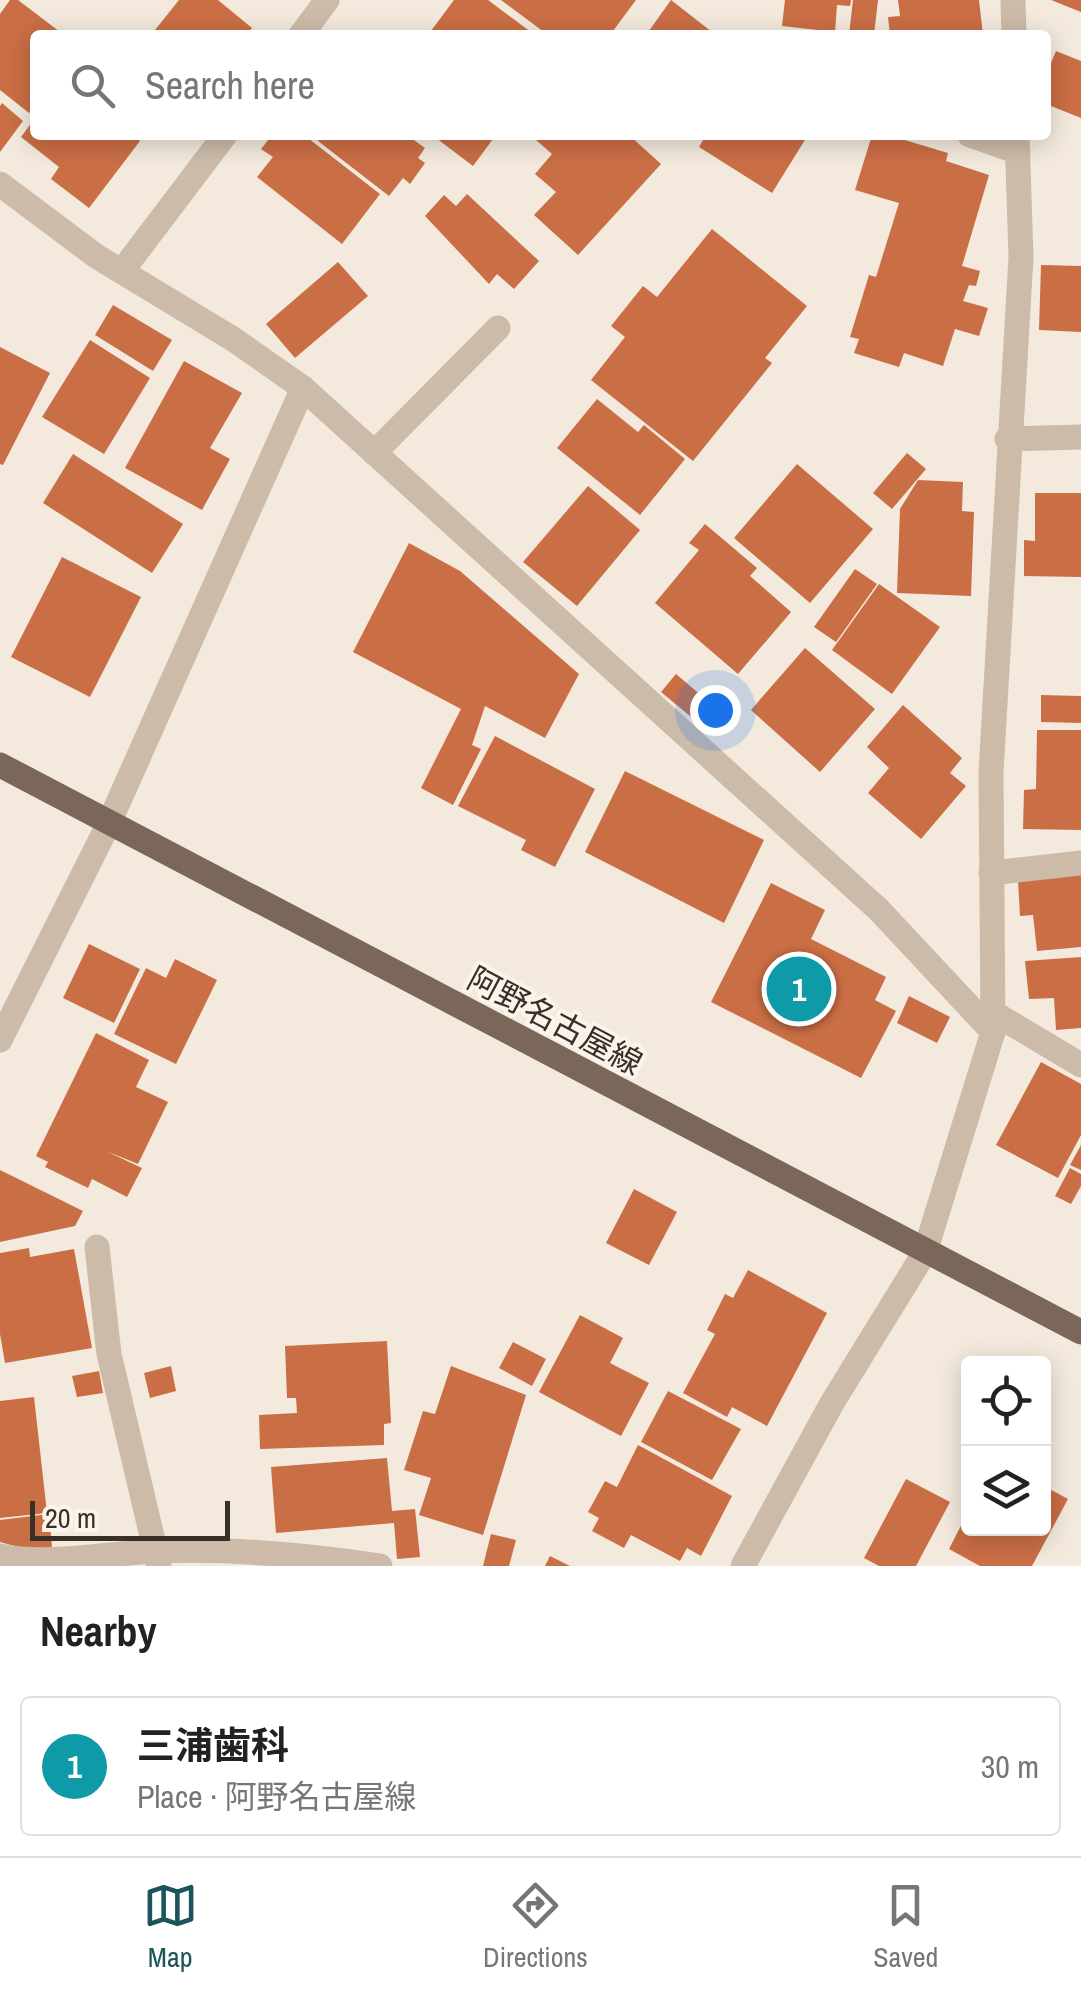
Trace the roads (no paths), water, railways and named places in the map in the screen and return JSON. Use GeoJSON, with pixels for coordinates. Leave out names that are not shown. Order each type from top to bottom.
{"type":"FeatureCollection","features":[{"type":"Feature","properties":{"kind":"main road","name":"阿野名古屋線"},"geometry":{"type":"LineString","coordinates":[[0,765],[1081,1332]]}},
{"type":"Feature","properties":{"kind":"street"},"geometry":{"type":"LineString","coordinates":[[305,30],[328,0]]}},
{"type":"Feature","properties":{"kind":"street"},"geometry":{"type":"LineString","coordinates":[[1013,0],[1014,30]]}},
{"type":"Feature","properties":{"kind":"street"},"geometry":{"type":"LineString","coordinates":[[122,271],[221,140]]}},
{"type":"Feature","properties":{"kind":"street"},"geometry":{"type":"LineString","coordinates":[[744,1566],[832,1402],[925,1252],[992,1022],[991,772],[1007,440],[1021,257],[1018,144]]}},
{"type":"Feature","properties":{"kind":"street"},"geometry":{"type":"LineString","coordinates":[[0,184],[122,271],[303,388],[879,910],[992,1022],[1081,1066]]}},
{"type":"Feature","properties":{"kind":"street"},"geometry":{"type":"LineString","coordinates":[[374,452],[498,328]]}},
{"type":"Feature","properties":{"kind":"street"},"geometry":{"type":"LineString","coordinates":[[0,1040],[110,823],[303,388]]}},
{"type":"Feature","properties":{"kind":"street"},"geometry":{"type":"LineString","coordinates":[[1007,440],[1081,438]]}},
{"type":"Feature","properties":{"kind":"street"},"geometry":{"type":"LineString","coordinates":[[991,873],[1081,863]]}},
{"type":"Feature","properties":{"kind":"street"},"geometry":{"type":"LineString","coordinates":[[98,1247],[109,1354],[158,1558]]}},
{"type":"Feature","properties":{"kind":"street"},"geometry":{"type":"LineString","coordinates":[[0,1556],[28,1564],[284,1552],[380,1566]]}},
{"type":"Feature","properties":{"kind":"place","name":"三浦歯科"},"geometry":{"type":"Point","coordinates":[799,989]}}]}
